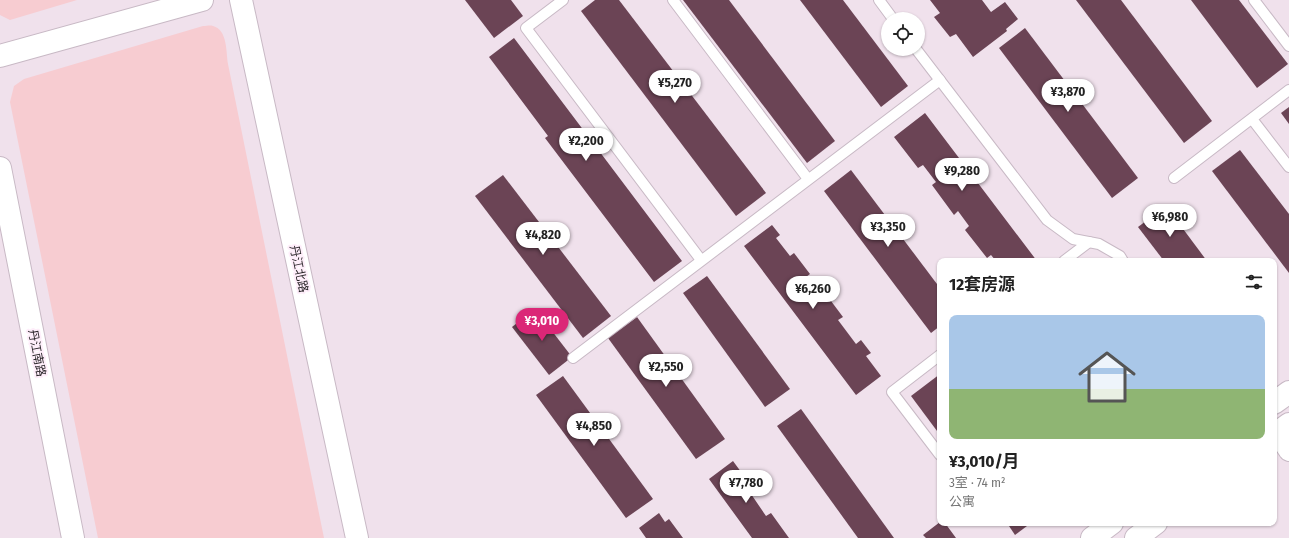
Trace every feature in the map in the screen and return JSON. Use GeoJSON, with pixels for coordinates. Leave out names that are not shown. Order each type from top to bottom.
{"type":"FeatureCollection","features":[{"type":"Feature","properties":{"kind":"main road"},"geometry":{"type":"LineString","coordinates":[[0,56],[202,0]]}},
{"type":"Feature","properties":{"kind":"main road","name":"丹江北路"},"geometry":{"type":"LineString","coordinates":[[241,0],[357,538]]}},
{"type":"Feature","properties":{"kind":"main road","name":"丹江南路"},"geometry":{"type":"LineString","coordinates":[[0,168],[73,538]]}},
{"type":"Feature","properties":{"kind":"main road"},"geometry":{"type":"LineString","coordinates":[[1277,401],[1289,392]]}},
{"type":"Feature","properties":{"kind":"main road"},"geometry":{"type":"LineString","coordinates":[[1092,538],[1108,526]]}},
{"type":"Feature","properties":{"kind":"main road"},"geometry":{"type":"LineString","coordinates":[[1136,538],[1152,526]]}},
{"type":"Feature","properties":{"kind":"lane"},"geometry":{"type":"LineString","coordinates":[[563,0],[526,28],[702,260]]}},
{"type":"Feature","properties":{"kind":"lane"},"geometry":{"type":"LineString","coordinates":[[673,0],[808,179]]}},
{"type":"Feature","properties":{"kind":"lane"},"geometry":{"type":"LineString","coordinates":[[879,0],[888,12]]}},
{"type":"Feature","properties":{"kind":"lane"},"geometry":{"type":"LineString","coordinates":[[1254,0],[1289,46]]}},
{"type":"Feature","properties":{"kind":"lane"},"geometry":{"type":"LineString","coordinates":[[921,56],[1047,220],[1073,239],[1099,244],[1121,258]]}},
{"type":"Feature","properties":{"kind":"lane"},"geometry":{"type":"LineString","coordinates":[[573,358],[940,80]]}},
{"type":"Feature","properties":{"kind":"lane"},"geometry":{"type":"LineString","coordinates":[[1174,178],[1289,90]]}},
{"type":"Feature","properties":{"kind":"lane"},"geometry":{"type":"LineString","coordinates":[[1252,119],[1289,167]]}},
{"type":"Feature","properties":{"kind":"lane"},"geometry":{"type":"LineString","coordinates":[[1068,258],[1089,242]]}},
{"type":"Feature","properties":{"kind":"lane"},"geometry":{"type":"LineString","coordinates":[[937,357],[892,392],[937,451]]}},
{"type":"Feature","properties":{"kind":"shaded area"},"geometry":{"type":"Polygon","coordinates":[[[0,0],[77,0],[10,20],[0,15],[0,0]]]}},
{"type":"Feature","properties":{"kind":"shaded area"},"geometry":{"type":"Polygon","coordinates":[[[203,26],[218,28],[224,37],[228,64],[324,538],[98,538],[10,102],[14,86],[24,79],[203,26]]]}},
{"type":"Feature","properties":{"kind":"building"},"geometry":{"type":"Polygon","coordinates":[[[465,0],[511,0],[523,16],[494,38],[465,0]]]}},
{"type":"Feature","properties":{"kind":"building"},"geometry":{"type":"Polygon","coordinates":[[[595,0],[619,0],[766,193],[736,216],[581,11],[595,0]]]}},
{"type":"Feature","properties":{"kind":"building"},"geometry":{"type":"Polygon","coordinates":[[[683,0],[729,0],[835,141],[807,163],[683,0]]]}},
{"type":"Feature","properties":{"kind":"building"},"geometry":{"type":"Polygon","coordinates":[[[800,0],[843,0],[881,50],[881,56],[885,56],[908,86],[881,107],[800,0]]]}},
{"type":"Feature","properties":{"kind":"building"},"geometry":{"type":"Polygon","coordinates":[[[930,0],[982,0],[991,12],[1005,2],[1018,19],[1006,29],[1007,31],[973,57],[956,34],[950,37],[934,17],[940,13],[930,0]]]}},
{"type":"Feature","properties":{"kind":"building"},"geometry":{"type":"Polygon","coordinates":[[[1076,0],[1121,0],[1212,121],[1184,143],[1076,0]]]}},
{"type":"Feature","properties":{"kind":"building"},"geometry":{"type":"Polygon","coordinates":[[[1191,0],[1239,0],[1288,64],[1257,88],[1191,0]]]}},
{"type":"Feature","properties":{"kind":"building"},"geometry":{"type":"Polygon","coordinates":[[[1025,28],[1138,178],[1112,198],[999,48],[1025,28]]]}},
{"type":"Feature","properties":{"kind":"building"},"geometry":{"type":"Polygon","coordinates":[[[514,38],[682,261],[654,282],[545,138],[548,136],[489,57],[514,38]]]}},
{"type":"Feature","properties":{"kind":"building"},"geometry":{"type":"Polygon","coordinates":[[[1289,107],[1289,124],[1281,113],[1289,107]]]}},
{"type":"Feature","properties":{"kind":"building"},"geometry":{"type":"Polygon","coordinates":[[[925,113],[1035,258],[994,258],[991,255],[987,258],[965,230],[969,226],[958,211],[954,215],[932,185],[936,182],[923,165],[918,168],[894,137],[925,113]]]}},
{"type":"Feature","properties":{"kind":"building"},"geometry":{"type":"Polygon","coordinates":[[[1240,150],[1289,214],[1289,273],[1212,171],[1240,150]]]}},
{"type":"Feature","properties":{"kind":"building"},"geometry":{"type":"Polygon","coordinates":[[[851,170],[937,284],[937,328],[931,333],[824,191],[851,170]]]}},
{"type":"Feature","properties":{"kind":"building"},"geometry":{"type":"Polygon","coordinates":[[[503,175],[611,316],[583,338],[475,196],[503,175]]]}},
{"type":"Feature","properties":{"kind":"building"},"geometry":{"type":"Polygon","coordinates":[[[1166,206],[1205,258],[1162,258],[1138,227],[1166,206]]]}},
{"type":"Feature","properties":{"kind":"building"},"geometry":{"type":"Polygon","coordinates":[[[772,225],[780,235],[776,238],[790,256],[794,253],[810,274],[806,277],[824,301],[828,297],[843,317],[838,320],[856,344],[861,340],[871,353],[866,356],[881,376],[856,395],[744,246],[772,225]]]}},
{"type":"Feature","properties":{"kind":"building"},"geometry":{"type":"Polygon","coordinates":[[[707,276],[790,389],[765,407],[683,293],[707,276]]]}},
{"type":"Feature","properties":{"kind":"building"},"geometry":{"type":"Polygon","coordinates":[[[535,309],[572,357],[549,375],[512,327],[535,309]]]}},
{"type":"Feature","properties":{"kind":"building"},"geometry":{"type":"Polygon","coordinates":[[[637,317],[725,439],[696,459],[608,338],[637,317]]]}},
{"type":"Feature","properties":{"kind":"building"},"geometry":{"type":"Polygon","coordinates":[[[563,376],[653,499],[626,518],[536,395],[563,376]]]}},
{"type":"Feature","properties":{"kind":"building"},"geometry":{"type":"Polygon","coordinates":[[[937,376],[937,431],[911,396],[937,376]]]}},
{"type":"Feature","properties":{"kind":"building"},"geometry":{"type":"Polygon","coordinates":[[[801,409],[894,538],[858,538],[777,426],[801,409]]]}},
{"type":"Feature","properties":{"kind":"building"},"geometry":{"type":"Polygon","coordinates":[[[733,461],[755,491],[751,494],[766,516],[771,513],[789,538],[752,538],[709,479],[733,461]]]}},
{"type":"Feature","properties":{"kind":"building"},"geometry":{"type":"Polygon","coordinates":[[[659,513],[665,522],[669,519],[683,538],[646,538],[639,528],[659,513]]]}},
{"type":"Feature","properties":{"kind":"building"},"geometry":{"type":"Polygon","coordinates":[[[937,524],[937,526],[947,526],[956,538],[926,538],[923,535],[937,524]]]}},
{"type":"Feature","properties":{"kind":"building"},"geometry":{"type":"Polygon","coordinates":[[[1009,526],[1027,526],[1015,535],[1009,526]]]}}]}
